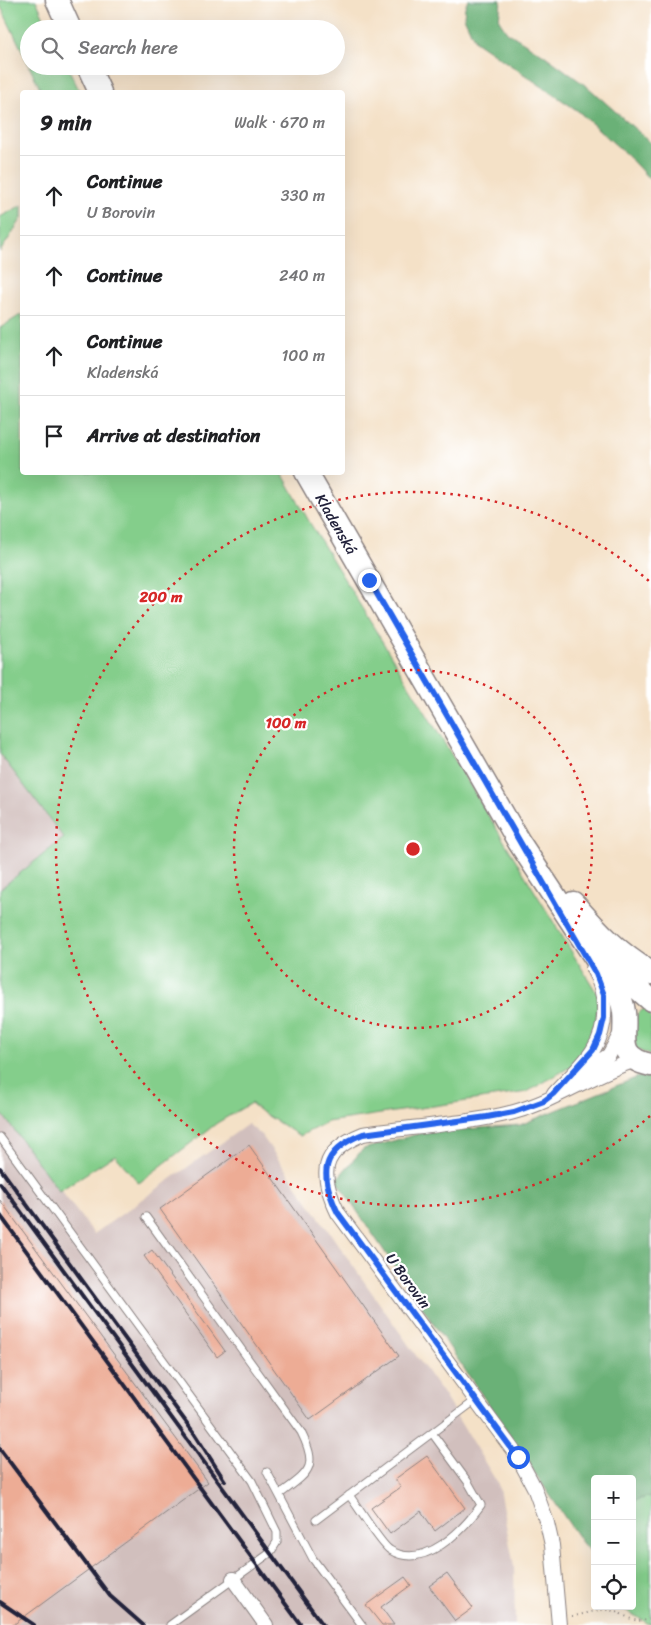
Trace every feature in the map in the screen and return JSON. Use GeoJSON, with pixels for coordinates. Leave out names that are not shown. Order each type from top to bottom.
{"type":"FeatureCollection","features":[{"type":"Feature","properties":{"kind":"main road"},"geometry":{"type":"LineString","coordinates":[[57,0],[66,20]]}},
{"type":"Feature","properties":{"kind":"main road"},"geometry":{"type":"LineString","coordinates":[[92,75],[99,90]]}},
{"type":"Feature","properties":{"kind":"main road","name":"Kladenská"},"geometry":{"type":"LineString","coordinates":[[308,475],[456,732]]}},
{"type":"Feature","properties":{"kind":"main road"},"geometry":{"type":"LineString","coordinates":[[456,732],[518,842],[616,989],[622,1002],[625,1047],[644,1062]]}},
{"type":"Feature","properties":{"kind":"main road"},"geometry":{"type":"LineString","coordinates":[[456,732],[620,973],[651,1001],[636,1007],[623,1026]]}},
{"type":"Feature","properties":{"kind":"main road"},"geometry":{"type":"LineString","coordinates":[[572,902],[610,944],[625,957],[651,973]]}},
{"type":"Feature","properties":{"kind":"street"},"geometry":{"type":"LineString","coordinates":[[549,1098],[593,1050],[600,1035],[604,1018],[604,995],[596,974],[550,892]]}},
{"type":"Feature","properties":{"kind":"street"},"geometry":{"type":"LineString","coordinates":[[549,1098],[609,1055],[623,1026]]}},
{"type":"Feature","properties":{"kind":"street"},"geometry":{"type":"LineString","coordinates":[[549,1098],[618,1066],[644,1062]]}},
{"type":"Feature","properties":{"kind":"street","name":"U Borovin"},"geometry":{"type":"LineString","coordinates":[[549,1098],[514,1112],[363,1134],[344,1141],[334,1150],[329,1160],[326,1175],[329,1195],[338,1213],[518,1457],[540,1503],[552,1545],[559,1621]]}},
{"type":"Feature","properties":{"kind":"street"},"geometry":{"type":"LineString","coordinates":[[233,1580],[266,1625]]}},
{"type":"Feature","properties":{"kind":"lane"},"geometry":{"type":"LineString","coordinates":[[0,1137],[252,1481],[277,1532],[277,1542],[270,1553],[170,1625]]}},
{"type":"Feature","properties":{"kind":"lane"},"geometry":{"type":"LineString","coordinates":[[146,1217],[296,1425],[308,1446],[312,1457],[310,1466],[297,1481],[280,1494]]}},
{"type":"Feature","properties":{"kind":"lane"},"geometry":{"type":"LineString","coordinates":[[316,1520],[476,1400]]}},
{"type":"Feature","properties":{"kind":"lane"},"geometry":{"type":"LineString","coordinates":[[349,1495],[389,1550],[413,1557],[441,1546],[472,1517],[481,1505],[468,1482],[432,1433]]}},
{"type":"Feature","properties":{"kind":"lane"},"geometry":{"type":"LineString","coordinates":[[267,1472],[313,1559],[362,1625]]}},
{"type":"Feature","properties":{"kind":"path"},"geometry":{"type":"LineString","coordinates":[[559,1621],[600,1610],[620,1614],[630,1623],[642,1624],[651,1619]]}},
{"type":"Feature","properties":{"kind":"shaded area"},"geometry":{"type":"Polygon","coordinates":[[[0,754],[64,838],[0,889],[0,754]]]}},
{"type":"Feature","properties":{"kind":"shaded area"},"geometry":{"type":"Polygon","coordinates":[[[0,1111],[94,1234],[248,1124],[262,1136],[443,1394],[498,1484],[514,1566],[515,1625],[0,1625],[0,1111]]]}},
{"type":"Feature","properties":{"kind":"green space"},"geometry":{"type":"Polygon","coordinates":[[[0,0],[36,0],[45,20],[20,20],[20,46],[0,5],[0,0]]]}},
{"type":"Feature","properties":{"kind":"green space"},"geometry":{"type":"Polygon","coordinates":[[[468,0],[501,0],[499,20],[507,32],[544,55],[589,88],[651,143],[651,181],[627,155],[578,111],[475,41],[464,17],[468,0]]]}},
{"type":"Feature","properties":{"kind":"green space"},"geometry":{"type":"Polygon","coordinates":[[[34,75],[72,75],[79,90],[41,90],[34,75]]]}},
{"type":"Feature","properties":{"kind":"green space"},"geometry":{"type":"Polygon","coordinates":[[[20,206],[20,221],[0,252],[0,217],[20,206]]]}},
{"type":"Feature","properties":{"kind":"green space"},"geometry":{"type":"Polygon","coordinates":[[[20,315],[20,475],[283,475],[310,523],[598,995],[596,1021],[585,1053],[570,1067],[527,1092],[327,1122],[300,1136],[260,1111],[251,1103],[217,1123],[139,1183],[115,1155],[59,1191],[0,1111],[0,889],[64,838],[0,754],[0,328],[20,315]]]}},
{"type":"Feature","properties":{"kind":"green space"},"geometry":{"type":"Polygon","coordinates":[[[651,1007],[651,1056],[636,1049],[633,1019],[642,1010],[651,1007]]]}},
{"type":"Feature","properties":{"kind":"green space"},"geometry":{"type":"Polygon","coordinates":[[[638,1077],[651,1077],[651,1496],[636,1500],[636,1475],[591,1475],[591,1553],[583,1544],[336,1180],[363,1149],[425,1132],[520,1125],[638,1077]]]}},
{"type":"Feature","properties":{"kind":"green space"},"geometry":{"type":"Polygon","coordinates":[[[651,1496],[651,1625],[625,1610],[636,1610],[636,1500],[651,1496]]]}},
{"type":"Feature","properties":{"kind":"building"},"geometry":{"type":"Polygon","coordinates":[[[249,1145],[399,1356],[310,1420],[160,1209],[249,1145]]]}},
{"type":"Feature","properties":{"kind":"building"},"geometry":{"type":"Polygon","coordinates":[[[0,1200],[208,1482],[13,1625],[0,1625],[0,1200]]]}},
{"type":"Feature","properties":{"kind":"building"},"geometry":{"type":"Polygon","coordinates":[[[152,1250],[225,1351],[217,1357],[144,1256],[152,1250]]]}},
{"type":"Feature","properties":{"kind":"building"},"geometry":{"type":"Polygon","coordinates":[[[427,1456],[465,1508],[435,1531],[421,1511],[390,1534],[371,1508],[401,1487],[395,1479],[427,1456]]]}},
{"type":"Feature","properties":{"kind":"building"},"geometry":{"type":"Polygon","coordinates":[[[447,1573],[473,1608],[455,1621],[429,1586],[447,1573]]]}},
{"type":"Feature","properties":{"kind":"building"},"geometry":{"type":"Polygon","coordinates":[[[405,1577],[411,1585],[381,1607],[394,1625],[382,1625],[366,1605],[405,1577]]]}},
{"type":"Feature","properties":{"kind":"railway"},"geometry":{"type":"LineString","coordinates":[[0,1168],[194,1433],[225,1481]]}},
{"type":"Feature","properties":{"kind":"railway"},"geometry":{"type":"LineString","coordinates":[[0,1183],[323,1625]]}},
{"type":"Feature","properties":{"kind":"railway"},"geometry":{"type":"LineString","coordinates":[[0,1215],[301,1625]]}},
{"type":"Feature","properties":{"kind":"railway"},"geometry":{"type":"LineString","coordinates":[[0,1449],[110,1596],[143,1625]]}},
{"type":"Feature","properties":{"kind":"railway"},"geometry":{"type":"LineString","coordinates":[[0,1602],[34,1625]]}},
{"type":"Feature","properties":{"kind":"route"},"geometry":{"type":"LineString","coordinates":[[369,580],[518,842],[550,892],[596,974],[604,995],[604,1018],[600,1035],[593,1050],[553,1094],[544,1101],[514,1112],[487,1117],[363,1134],[344,1141],[334,1150],[329,1160],[326,1175],[329,1195],[338,1213],[518,1457]]}}]}
